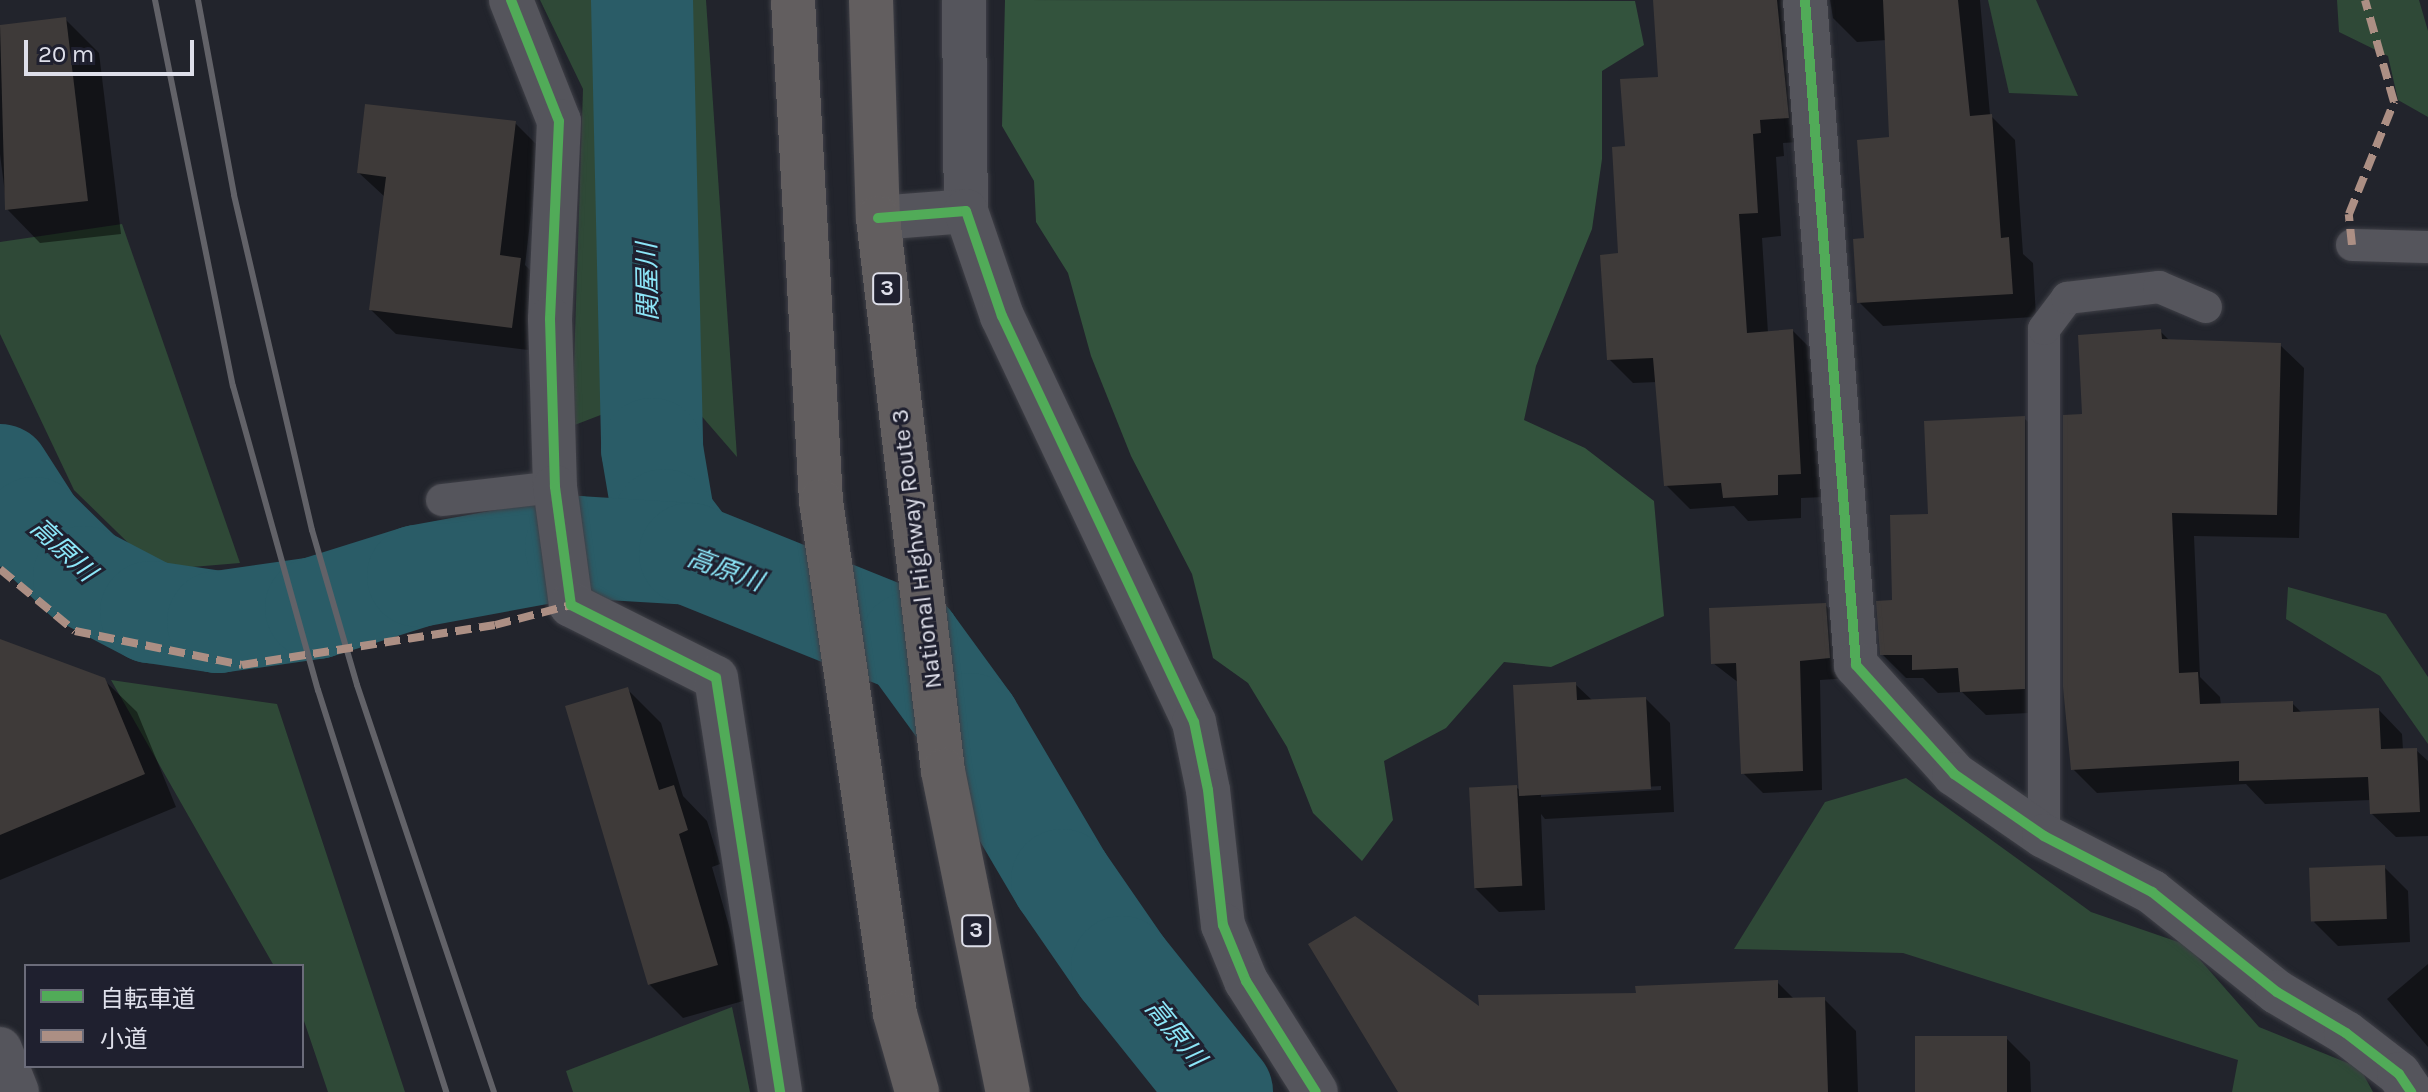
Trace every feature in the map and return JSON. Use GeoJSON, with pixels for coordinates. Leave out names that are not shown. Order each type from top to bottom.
{"type":"FeatureCollection","features":[{"type":"Feature","properties":{"kind":"highway"},"geometry":{"type":"LineString","coordinates":[[793,0],[821,501],[851,688],[895,1014],[917,1092]]}},
{"type":"Feature","properties":{"kind":"highway","name":"National Highway Route 3"},"geometry":{"type":"LineString","coordinates":[[871,0],[878,218],[943,771],[1008,1092]]}},
{"type":"Feature","properties":{"kind":"street"},"geometry":{"type":"LineString","coordinates":[[511,0],[559,121],[550,319],[555,487],[571,605],[716,678],[780,1092]]}},
{"type":"Feature","properties":{"kind":"street"},"geometry":{"type":"LineString","coordinates":[[964,0],[966,211],[1002,316],[1194,722],[1208,790],[1223,925],[1246,981],[1316,1092]]}},
{"type":"Feature","properties":{"kind":"street"},"geometry":{"type":"LineString","coordinates":[[1805,0],[1856,665],[1954,774],[2044,836],[2152,892],[2277,992],[2346,1033],[2399,1074],[2411,1092]]}},
{"type":"Feature","properties":{"kind":"street"},"geometry":{"type":"LineString","coordinates":[[878,218],[966,211]]}},
{"type":"Feature","properties":{"kind":"street"},"geometry":{"type":"LineString","coordinates":[[0,1049],[17,1092]]}},
{"type":"Feature","properties":{"kind":"lane"},"geometry":{"type":"LineString","coordinates":[[2352,245],[2428,247]]}},
{"type":"Feature","properties":{"kind":"lane"},"geometry":{"type":"LineString","coordinates":[[2044,836],[2044,329],[2067,298],[2159,287],[2206,307]]}},
{"type":"Feature","properties":{"kind":"lane"},"geometry":{"type":"LineString","coordinates":[[442,500],[555,487]]}},
{"type":"Feature","properties":{"kind":"green space"},"geometry":{"type":"Polygon","coordinates":[[[540,0],[598,0],[608,147],[611,411],[572,426],[583,89],[540,0]]]}},
{"type":"Feature","properties":{"kind":"green space"},"geometry":{"type":"Polygon","coordinates":[[[672,0],[706,0],[737,457],[692,405],[672,0]]]}},
{"type":"Feature","properties":{"kind":"green space"},"geometry":{"type":"Polygon","coordinates":[[[1005,0],[1635,1],[1644,45],[1602,71],[1602,159],[1592,229],[1536,366],[1524,420],[1585,448],[1654,501],[1664,616],[1551,667],[1504,662],[1446,728],[1384,761],[1393,820],[1362,861],[1313,813],[1287,747],[1248,683],[1213,658],[1192,574],[1131,456],[1091,356],[1068,273],[1036,222],[1034,181],[1002,126],[1005,0]]]}},
{"type":"Feature","properties":{"kind":"green space"},"geometry":{"type":"Polygon","coordinates":[[[1988,0],[2036,0],[2078,96],[2009,93],[1988,0]]]}},
{"type":"Feature","properties":{"kind":"green space"},"geometry":{"type":"Polygon","coordinates":[[[2337,0],[2419,0],[2428,31],[2428,117],[2398,100],[2388,56],[2339,32],[2337,0]]]}},
{"type":"Feature","properties":{"kind":"green space"},"geometry":{"type":"Polygon","coordinates":[[[122,224],[240,563],[156,570],[74,490],[0,334],[0,242],[122,224]]]}},
{"type":"Feature","properties":{"kind":"green space"},"geometry":{"type":"Polygon","coordinates":[[[2288,587],[2386,614],[2428,677],[2428,744],[2380,676],[2286,619],[2288,587]]]}},
{"type":"Feature","properties":{"kind":"green space"},"geometry":{"type":"Polygon","coordinates":[[[111,680],[277,704],[405,1092],[328,1092],[304,1021],[304,964],[273,964],[111,680]]]}},
{"type":"Feature","properties":{"kind":"green space"},"geometry":{"type":"Polygon","coordinates":[[[1906,778],[2091,912],[2187,945],[2259,1027],[2360,1068],[2373,1092],[2232,1092],[2238,1060],[1903,953],[1734,949],[1825,802],[1906,778]]]}},
{"type":"Feature","properties":{"kind":"green space"},"geometry":{"type":"Polygon","coordinates":[[[732,1007],[750,1092],[573,1092],[566,1071],[732,1007]]]}},
{"type":"Feature","properties":{"kind":"building"},"geometry":{"type":"Polygon","coordinates":[[[1653,0],[1777,0],[1789,118],[1760,120],[1761,133],[1753,134],[1758,213],[1739,214],[1747,333],[1793,329],[1801,474],[1778,475],[1778,495],[1723,498],[1721,483],[1664,486],[1653,358],[1607,360],[1600,255],[1618,253],[1612,147],[1625,146],[1620,79],[1658,77],[1653,0]]]}},
{"type":"Feature","properties":{"kind":"building"},"geometry":{"type":"Polygon","coordinates":[[[1883,0],[1958,0],[1970,116],[1992,114],[2001,238],[2009,237],[2013,294],[1857,303],[1853,239],[1864,238],[1857,140],[1889,137],[1883,0]]]}},
{"type":"Feature","properties":{"kind":"building"},"geometry":{"type":"Polygon","coordinates":[[[66,17],[88,201],[5,210],[0,25],[66,17]]]}},
{"type":"Feature","properties":{"kind":"building"},"geometry":{"type":"Polygon","coordinates":[[[365,104],[516,121],[500,255],[521,258],[512,328],[369,310],[386,177],[357,173],[365,104]]]}},
{"type":"Feature","properties":{"kind":"building"},"geometry":{"type":"Polygon","coordinates":[[[2161,329],[2162,339],[2281,343],[2277,515],[2172,513],[2179,673],[2198,672],[2200,704],[2293,701],[2293,712],[2379,708],[2381,749],[2417,748],[2420,812],[2370,814],[2368,777],[2239,781],[2239,761],[2071,770],[2063,687],[2063,415],[2082,414],[2078,335],[2161,329]]]}},
{"type":"Feature","properties":{"kind":"building"},"geometry":{"type":"Polygon","coordinates":[[[2025,416],[2025,689],[1960,692],[1958,668],[1912,670],[1912,655],[1880,655],[1876,601],[1892,600],[1890,515],[1928,514],[1924,421],[2025,416]]]}},
{"type":"Feature","properties":{"kind":"building"},"geometry":{"type":"Polygon","coordinates":[[[1826,603],[1830,658],[1800,661],[1803,771],[1741,774],[1736,663],[1711,664],[1709,608],[1826,603]]]}},
{"type":"Feature","properties":{"kind":"building"},"geometry":{"type":"Polygon","coordinates":[[[0,639],[105,678],[145,774],[0,835],[0,639]]]}},
{"type":"Feature","properties":{"kind":"building"},"geometry":{"type":"Polygon","coordinates":[[[1576,682],[1577,700],[1646,697],[1651,789],[1519,796],[1513,685],[1576,682]]]}},
{"type":"Feature","properties":{"kind":"building"},"geometry":{"type":"Polygon","coordinates":[[[628,687],[659,790],[674,785],[688,830],[679,834],[718,965],[648,985],[565,706],[628,687]]]}},
{"type":"Feature","properties":{"kind":"building"},"geometry":{"type":"Polygon","coordinates":[[[1517,785],[1522,886],[1474,888],[1469,788],[1517,785]]]}},
{"type":"Feature","properties":{"kind":"building"},"geometry":{"type":"Polygon","coordinates":[[[2385,865],[2387,919],[2311,922],[2309,868],[2385,865]]]}},
{"type":"Feature","properties":{"kind":"building"},"geometry":{"type":"Polygon","coordinates":[[[1355,916],[1479,1006],[1478,995],[1636,993],[1635,986],[1778,980],[1778,998],[1825,997],[1828,1092],[1398,1092],[1308,944],[1355,916]]]}},
{"type":"Feature","properties":{"kind":"building"},"geometry":{"type":"Polygon","coordinates":[[[1915,1036],[2007,1036],[2007,1092],[1915,1092],[1915,1036]]]}},
{"type":"Feature","properties":{"kind":"waterway","name":"関屋川"},"geometry":{"type":"LineString","coordinates":[[642,0],[652,449],[664,520],[690,554]]}},
{"type":"Feature","properties":{"kind":"waterway","name":"高原川"},"geometry":{"type":"LineString","coordinates":[[0,475],[34,528],[84,577],[151,612],[218,622],[316,608],[418,576],[576,547],[690,554],[911,643],[970,724],[1062,880],[1122,967],[1222,1092]]}},
{"type":"Feature","properties":{"kind":"railway"},"geometry":{"type":"LineString","coordinates":[[155,0],[233,386],[318,690],[446,1092]]}},
{"type":"Feature","properties":{"kind":"railway"},"geometry":{"type":"LineString","coordinates":[[198,0],[234,195],[312,530],[357,685],[494,1092]]}},
{"type":"Feature","properties":{"kind":"marked path"},"geometry":{"type":"LineString","coordinates":[[2352,245],[2349,214],[2394,102],[2365,0]]}},
{"type":"Feature","properties":{"kind":"marked path"},"geometry":{"type":"LineString","coordinates":[[0,569],[75,631],[242,665],[495,625],[571,605]]}},
{"type":"Feature","properties":{"kind":"cycle path"},"geometry":{"type":"LineString","coordinates":[[511,0],[559,121],[550,319],[555,487],[571,605],[716,678],[780,1092]]}},
{"type":"Feature","properties":{"kind":"cycle path"},"geometry":{"type":"LineString","coordinates":[[1805,0],[1856,665],[1954,774],[2044,836],[2152,892],[2277,992],[2346,1033],[2399,1074],[2411,1092]]}},
{"type":"Feature","properties":{"kind":"cycle path"},"geometry":{"type":"LineString","coordinates":[[878,218],[966,211],[1002,316],[1194,722],[1208,790],[1223,925],[1246,981],[1316,1092]]}}]}
